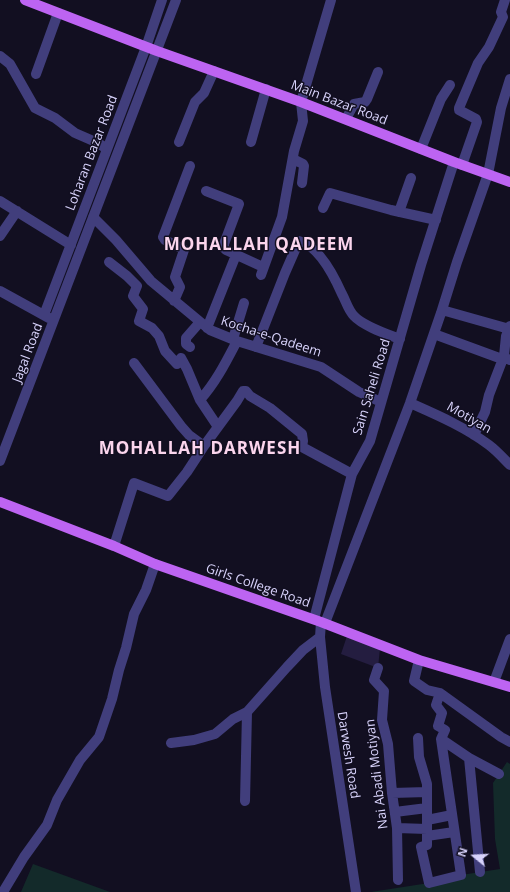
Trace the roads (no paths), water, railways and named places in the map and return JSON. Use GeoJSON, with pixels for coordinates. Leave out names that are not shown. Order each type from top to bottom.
{"type":"FeatureCollection","features":[{"type":"Feature","properties":{"kind":"main road","name":"Main Bazar Road"},"geometry":{"type":"LineString","coordinates":[[25,0],[146,47],[266,89],[458,164],[510,182]]}},
{"type":"Feature","properties":{"kind":"main road","name":"Girls College Road"},"geometry":{"type":"LineString","coordinates":[[0,502],[114,546],[155,564],[320,621],[419,660],[510,687]]}},
{"type":"Feature","properties":{"kind":"street","name":"Loharan Bazar Road"},"geometry":{"type":"LineString","coordinates":[[44,315],[146,47],[162,0]]}},
{"type":"Feature","properties":{"kind":"street"},"geometry":{"type":"LineString","coordinates":[[157,51],[176,0]]}},
{"type":"Feature","properties":{"kind":"street"},"geometry":{"type":"LineString","coordinates":[[206,191],[239,204],[224,244],[224,248],[262,271],[282,217],[293,160],[303,122],[301,102],[331,0]]}},
{"type":"Feature","properties":{"kind":"street","name":"Sain Saheli Road"},"geometry":{"type":"LineString","coordinates":[[320,621],[352,474],[370,442],[436,220],[458,164],[477,122],[476,119],[459,110],[459,108],[478,63],[489,47],[503,17],[501,12],[505,0]]}},
{"type":"Feature","properties":{"kind":"street"},"geometry":{"type":"LineString","coordinates":[[36,74],[58,13]]}},
{"type":"Feature","properties":{"kind":"street","name":"Jagal Road"},"geometry":{"type":"LineString","coordinates":[[0,461],[157,51]]}},
{"type":"Feature","properties":{"kind":"street"},"geometry":{"type":"LineString","coordinates":[[0,56],[10,64],[36,108],[55,118],[75,133],[98,143],[107,150]]}},
{"type":"Feature","properties":{"kind":"street"},"geometry":{"type":"LineString","coordinates":[[179,142],[195,102],[204,93],[214,71]]}},
{"type":"Feature","properties":{"kind":"street"},"geometry":{"type":"LineString","coordinates":[[346,119],[354,104],[364,102],[367,99],[378,72]]}},
{"type":"Feature","properties":{"kind":"street"},"geometry":{"type":"LineString","coordinates":[[320,621],[410,402],[434,334],[457,262],[488,174],[500,108],[510,79]]}},
{"type":"Feature","properties":{"kind":"street"},"geometry":{"type":"LineString","coordinates":[[421,149],[441,99],[450,85]]}},
{"type":"Feature","properties":{"kind":"street"},"geometry":{"type":"LineString","coordinates":[[251,142],[266,89]]}},
{"type":"Feature","properties":{"kind":"street"},"geometry":{"type":"LineString","coordinates":[[293,160],[303,164],[304,166],[302,183]]}},
{"type":"Feature","properties":{"kind":"street"},"geometry":{"type":"LineString","coordinates":[[174,301],[180,287],[175,277],[184,250],[164,240],[164,237],[190,166]]}},
{"type":"Feature","properties":{"kind":"street"},"geometry":{"type":"LineString","coordinates":[[399,212],[412,178]]}},
{"type":"Feature","properties":{"kind":"street"},"geometry":{"type":"LineString","coordinates":[[323,208],[330,193],[399,212],[436,220]]}},
{"type":"Feature","properties":{"kind":"street"},"geometry":{"type":"LineString","coordinates":[[0,201],[71,245]]}},
{"type":"Feature","properties":{"kind":"street"},"geometry":{"type":"LineString","coordinates":[[0,236],[17,211]]}},
{"type":"Feature","properties":{"kind":"street","name":"Kocha-e-Qadeem"},"geometry":{"type":"LineString","coordinates":[[93,217],[116,240],[151,281],[210,330],[235,340],[321,367],[359,392],[381,402]]}},
{"type":"Feature","properties":{"kind":"street"},"geometry":{"type":"LineString","coordinates":[[256,346],[299,241],[313,248],[325,264],[334,277],[349,310],[354,316],[384,333],[400,339]]}},
{"type":"Feature","properties":{"kind":"street"},"geometry":{"type":"LineString","coordinates":[[190,347],[186,344],[186,338],[203,325],[234,260]]}},
{"type":"Feature","properties":{"kind":"street"},"geometry":{"type":"LineString","coordinates":[[109,262],[137,286],[133,296],[143,309],[139,321],[152,328],[159,336],[165,351],[177,364],[181,358],[200,400],[218,427]]}},
{"type":"Feature","properties":{"kind":"street"},"geometry":{"type":"LineString","coordinates":[[0,291],[54,321]]}},
{"type":"Feature","properties":{"kind":"street"},"geometry":{"type":"LineString","coordinates":[[200,400],[219,375],[235,340],[244,302]]}},
{"type":"Feature","properties":{"kind":"street"},"geometry":{"type":"LineString","coordinates":[[442,310],[509,328],[506,336],[506,360],[489,395],[485,412],[474,435]]}},
{"type":"Feature","properties":{"kind":"street"},"geometry":{"type":"LineString","coordinates":[[434,334],[506,360]]}},
{"type":"Feature","properties":{"kind":"street"},"geometry":{"type":"LineString","coordinates":[[134,363],[181,426],[189,435],[204,446]]}},
{"type":"Feature","properties":{"kind":"street"},"geometry":{"type":"LineString","coordinates":[[114,546],[134,483],[168,496],[187,472],[243,391],[246,391],[250,396],[270,408],[302,434],[302,447],[352,474]]}},
{"type":"Feature","properties":{"kind":"street","name":"Motiyan"},"geometry":{"type":"LineString","coordinates":[[410,402],[448,420],[474,435],[490,446],[510,465]]}},
{"type":"Feature","properties":{"kind":"street"},"geometry":{"type":"LineString","coordinates":[[3,892],[24,857],[47,825],[57,800],[80,760],[98,737],[112,699],[134,614],[146,590],[155,564]]}},
{"type":"Feature","properties":{"kind":"street","name":"Darwesh Road"},"geometry":{"type":"LineString","coordinates":[[320,621],[320,637],[325,687],[356,892]]}},
{"type":"Feature","properties":{"kind":"street"},"geometry":{"type":"LineString","coordinates":[[171,743],[194,740],[215,734],[233,718],[247,712],[303,650],[320,637]]}},
{"type":"Feature","properties":{"kind":"street"},"geometry":{"type":"LineString","coordinates":[[494,682],[510,640]]}},
{"type":"Feature","properties":{"kind":"street"},"geometry":{"type":"LineString","coordinates":[[419,660],[414,681],[428,690],[440,693],[510,742]]}},
{"type":"Feature","properties":{"kind":"street","name":"Nai Abadi Motiyan"},"geometry":{"type":"LineString","coordinates":[[378,668],[374,680],[384,691],[382,720],[388,744],[392,793],[397,828],[398,880]]}},
{"type":"Feature","properties":{"kind":"street"},"geometry":{"type":"LineString","coordinates":[[418,738],[420,757],[427,784],[427,845],[421,847],[429,883],[461,875],[441,739],[445,730],[438,726],[442,714],[436,705],[440,693]]}},
{"type":"Feature","properties":{"kind":"street"},"geometry":{"type":"LineString","coordinates":[[245,801],[247,712]]}},
{"type":"Feature","properties":{"kind":"street"},"geometry":{"type":"LineString","coordinates":[[441,739],[468,758],[499,774]]}},
{"type":"Feature","properties":{"kind":"street"},"geometry":{"type":"LineString","coordinates":[[468,758],[480,872]]}},
{"type":"Feature","properties":{"kind":"street"},"geometry":{"type":"LineString","coordinates":[[392,793],[427,792]]}},
{"type":"Feature","properties":{"kind":"street"},"geometry":{"type":"LineString","coordinates":[[395,812],[427,808]]}},
{"type":"Feature","properties":{"kind":"street"},"geometry":{"type":"LineString","coordinates":[[427,828],[452,815]]}},
{"type":"Feature","properties":{"kind":"street"},"geometry":{"type":"LineString","coordinates":[[397,828],[427,828],[454,832]]}},
{"type":"Feature","properties":{"kind":"district","name":"MOHALLAH QADEEM"},"geometry":{"type":"Point","coordinates":[259,245]}},
{"type":"Feature","properties":{"kind":"district","name":"MOHALLAH DARWESH"},"geometry":{"type":"Point","coordinates":[200,449]}}]}
